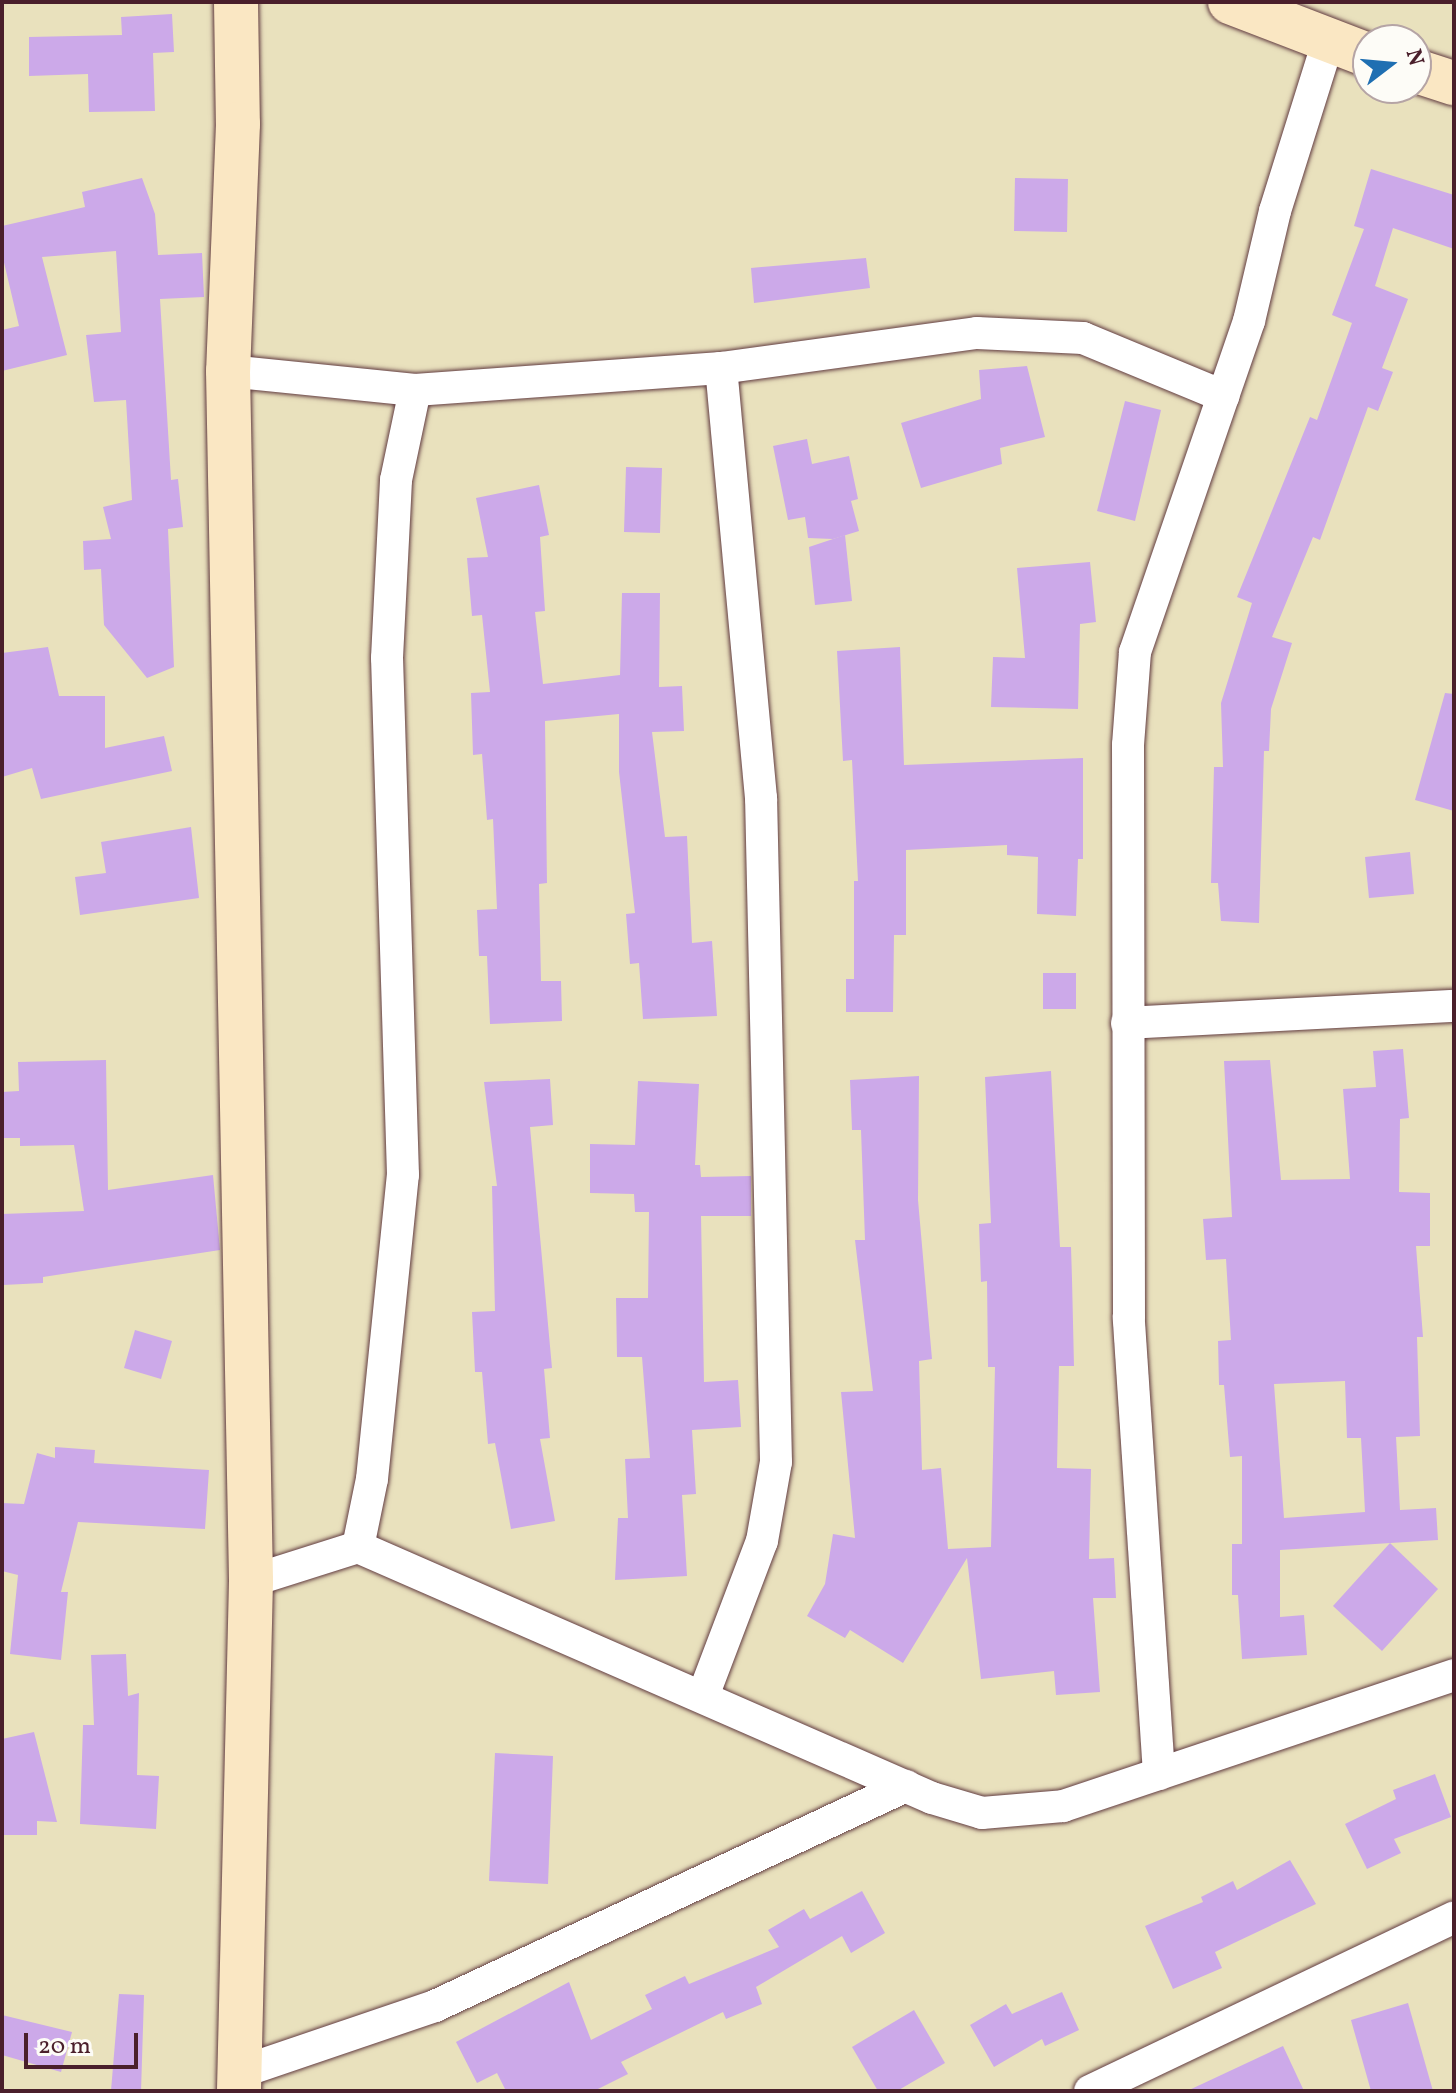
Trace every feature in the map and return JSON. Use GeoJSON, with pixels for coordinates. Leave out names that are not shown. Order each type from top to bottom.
{"type":"FeatureCollection","features":[{"type":"Feature","properties":{"kind":"street"},"geometry":{"type":"LineString","coordinates":[[236,2],[238,124],[228,371],[251,1581],[239,2082],[435,2006],[906,1786]]}},
{"type":"Feature","properties":{"kind":"street"},"geometry":{"type":"LineString","coordinates":[[1159,1774],[1129,1318],[1128,745],[1135,652],[1348,48],[1230,2]]}},
{"type":"Feature","properties":{"kind":"street"},"geometry":{"type":"LineString","coordinates":[[1432,76],[1454,83]]}},
{"type":"Feature","properties":{"kind":"street"},"geometry":{"type":"LineString","coordinates":[[228,371],[415,390],[721,368],[977,333],[1083,338],[1223,396]]}},
{"type":"Feature","properties":{"kind":"street"},"geometry":{"type":"LineString","coordinates":[[703,1696],[762,1541],[776,1462],[761,798],[721,368]]}},
{"type":"Feature","properties":{"kind":"street"},"geometry":{"type":"LineString","coordinates":[[358,1547],[372,1479],[403,1175],[387,658],[396,480],[415,390]]}},
{"type":"Feature","properties":{"kind":"street"},"geometry":{"type":"LineString","coordinates":[[1127,1023],[1454,1006]]}},
{"type":"Feature","properties":{"kind":"street"},"geometry":{"type":"LineString","coordinates":[[251,1581],[358,1547],[906,1786],[982,1813],[1063,1806],[1454,1675]]}},
{"type":"Feature","properties":{"kind":"street"},"geometry":{"type":"LineString","coordinates":[[1090,2091],[1454,1917]]}},
{"type":"Feature","properties":{"kind":"building"},"geometry":{"type":"Polygon","coordinates":[[[172,14],[174,52],[153,53],[155,111],[89,112],[88,74],[29,76],[29,37],[122,35],[121,17],[172,14]]]}},
{"type":"Feature","properties":{"kind":"building"},"geometry":{"type":"Polygon","coordinates":[[[1371,169],[1454,195],[1454,249],[1393,228],[1375,286],[1408,299],[1382,368],[1393,372],[1378,411],[1368,407],[1320,540],[1313,537],[1272,637],[1292,643],[1271,709],[1269,751],[1264,751],[1259,923],[1221,921],[1218,883],[1211,883],[1214,767],[1223,767],[1221,703],[1252,603],[1237,597],[1310,417],[1317,420],[1352,323],[1332,315],[1364,229],[1354,226],[1371,169]]]}},
{"type":"Feature","properties":{"kind":"building"},"geometry":{"type":"Polygon","coordinates":[[[142,178],[155,214],[158,255],[202,253],[204,297],[160,299],[171,480],[178,479],[183,527],[168,529],[174,667],[147,678],[104,625],[101,569],[84,570],[83,541],[111,539],[103,507],[132,500],[126,400],[94,402],[86,335],[121,332],[116,251],[42,257],[67,355],[2,371],[2,330],[19,326],[2,254],[2,226],[85,207],[82,192],[142,178]]]}},
{"type":"Feature","properties":{"kind":"building"},"geometry":{"type":"Polygon","coordinates":[[[1015,178],[1068,179],[1067,232],[1014,231],[1015,178]]]}},
{"type":"Feature","properties":{"kind":"building"},"geometry":{"type":"Polygon","coordinates":[[[866,258],[870,288],[754,303],[751,268],[866,258]]]}},
{"type":"Feature","properties":{"kind":"building"},"geometry":{"type":"Polygon","coordinates":[[[1027,366],[1045,437],[1000,448],[1002,464],[921,488],[901,423],[981,399],[979,370],[1027,366]]]}},
{"type":"Feature","properties":{"kind":"building"},"geometry":{"type":"Polygon","coordinates":[[[1125,401],[1161,410],[1135,521],[1097,511],[1125,401]]]}},
{"type":"Feature","properties":{"kind":"building"},"geometry":{"type":"Polygon","coordinates":[[[807,439],[812,464],[849,456],[858,499],[851,501],[859,531],[833,539],[808,538],[805,517],[788,520],[773,446],[807,439]]]}},
{"type":"Feature","properties":{"kind":"building"},"geometry":{"type":"Polygon","coordinates":[[[626,467],[662,468],[660,533],[624,532],[626,467]]]}},
{"type":"Feature","properties":{"kind":"building"},"geometry":{"type":"Polygon","coordinates":[[[539,485],[549,535],[540,537],[545,611],[535,612],[543,684],[620,675],[622,593],[660,593],[659,687],[682,686],[684,731],[652,732],[665,837],[687,836],[692,943],[712,941],[717,1016],[643,1019],[639,963],[630,964],[626,914],[635,913],[619,772],[619,714],[545,721],[547,883],[539,884],[541,981],[561,981],[562,1021],[490,1024],[487,956],[479,956],[477,910],[497,909],[493,819],[487,820],[482,754],[473,755],[471,693],[490,692],[482,615],[472,616],[467,558],[488,557],[476,498],[539,485]]]}},
{"type":"Feature","properties":{"kind":"building"},"geometry":{"type":"Polygon","coordinates":[[[845,535],[852,601],[815,605],[809,547],[845,535]]]}},
{"type":"Feature","properties":{"kind":"building"},"geometry":{"type":"Polygon","coordinates":[[[1090,562],[1096,622],[1080,624],[1078,709],[991,707],[993,657],[1025,658],[1017,568],[1090,562]]]}},
{"type":"Feature","properties":{"kind":"building"},"geometry":{"type":"Polygon","coordinates":[[[48,647],[59,696],[105,696],[105,748],[164,736],[172,771],[41,799],[32,768],[2,777],[2,653],[48,647]]]}},
{"type":"Feature","properties":{"kind":"building"},"geometry":{"type":"Polygon","coordinates":[[[900,647],[904,765],[1083,758],[1083,859],[1078,859],[1076,916],[1037,914],[1038,857],[1007,855],[1007,845],[906,850],[906,935],[894,935],[893,1012],[846,1012],[846,979],[854,979],[854,881],[858,881],[852,760],[843,761],[837,651],[900,647]]]}},
{"type":"Feature","properties":{"kind":"building"},"geometry":{"type":"Polygon","coordinates":[[[1445,693],[1454,694],[1454,811],[1415,800],[1445,693]]]}},
{"type":"Feature","properties":{"kind":"building"},"geometry":{"type":"Polygon","coordinates":[[[191,827],[199,898],[80,915],[75,877],[106,873],[101,842],[191,827]]]}},
{"type":"Feature","properties":{"kind":"building"},"geometry":{"type":"Polygon","coordinates":[[[1410,852],[1414,894],[1369,898],[1365,857],[1410,852]]]}},
{"type":"Feature","properties":{"kind":"building"},"geometry":{"type":"Polygon","coordinates":[[[1043,973],[1076,973],[1076,1009],[1043,1009],[1043,973]]]}},
{"type":"Feature","properties":{"kind":"building"},"geometry":{"type":"Polygon","coordinates":[[[1403,1049],[1409,1118],[1400,1119],[1399,1192],[1430,1193],[1430,1246],[1416,1246],[1423,1337],[1417,1337],[1420,1436],[1396,1437],[1400,1510],[1436,1508],[1438,1540],[1280,1550],[1280,1617],[1304,1615],[1307,1655],[1242,1659],[1238,1595],[1232,1595],[1232,1544],[1242,1544],[1242,1456],[1230,1457],[1224,1385],[1219,1385],[1218,1341],[1231,1340],[1226,1259],[1206,1260],[1203,1219],[1232,1217],[1224,1061],[1270,1060],[1281,1180],[1350,1179],[1343,1089],[1376,1087],[1373,1051],[1403,1049]],[[1345,1381],[1274,1384],[1284,1518],[1365,1512],[1361,1438],[1347,1438],[1345,1381]]]}},
{"type":"Feature","properties":{"kind":"building"},"geometry":{"type":"Polygon","coordinates":[[[106,1060],[108,1190],[213,1175],[220,1250],[43,1277],[43,1283],[3,1285],[2,1214],[84,1211],[74,1145],[20,1146],[20,1138],[2,1138],[2,1092],[19,1091],[18,1062],[106,1060]]]}},
{"type":"Feature","properties":{"kind":"building"},"geometry":{"type":"Polygon","coordinates":[[[1051,1071],[1060,1247],[1071,1247],[1074,1366],[1059,1366],[1057,1468],[1091,1469],[1089,1559],[1114,1558],[1116,1598],[1093,1598],[1100,1692],[1056,1695],[1054,1671],[981,1679],[967,1558],[903,1663],[850,1630],[845,1638],[807,1616],[825,1584],[833,1534],[855,1538],[841,1392],[873,1391],[855,1240],[865,1240],[861,1130],[852,1130],[850,1080],[919,1076],[918,1200],[932,1359],[919,1361],[922,1470],[941,1468],[948,1549],[991,1547],[995,1367],[988,1367],[987,1281],[981,1282],[979,1224],[991,1223],[985,1077],[1051,1071]]]}},
{"type":"Feature","properties":{"kind":"building"},"geometry":{"type":"Polygon","coordinates":[[[550,1079],[553,1125],[530,1127],[552,1368],[544,1369],[550,1438],[540,1439],[555,1521],[511,1529],[495,1443],[488,1444],[482,1372],[475,1372],[472,1312],[495,1311],[492,1186],[497,1186],[484,1082],[550,1079]]]}},
{"type":"Feature","properties":{"kind":"building"},"geometry":{"type":"Polygon","coordinates":[[[638,1081],[699,1084],[695,1165],[700,1165],[701,1177],[751,1176],[751,1216],[701,1216],[704,1382],[738,1380],[741,1427],[692,1430],[696,1494],[682,1495],[687,1576],[615,1580],[618,1518],[628,1518],[625,1459],[650,1458],[642,1357],[617,1357],[616,1298],[648,1298],[649,1212],[635,1212],[634,1194],[590,1193],[590,1144],[635,1145],[638,1081]]]}},
{"type":"Feature","properties":{"kind":"building"},"geometry":{"type":"Polygon","coordinates":[[[135,1330],[172,1341],[161,1379],[124,1368],[135,1330]]]}},
{"type":"Feature","properties":{"kind":"building"},"geometry":{"type":"Polygon","coordinates":[[[55,1447],[95,1450],[94,1463],[209,1470],[205,1529],[78,1522],[61,1592],[68,1592],[61,1660],[10,1654],[18,1575],[2,1571],[2,1503],[24,1504],[37,1453],[55,1458],[55,1447]]]}},
{"type":"Feature","properties":{"kind":"building"},"geometry":{"type":"Polygon","coordinates":[[[1390,1543],[1438,1589],[1382,1651],[1333,1606],[1390,1543]]]}},
{"type":"Feature","properties":{"kind":"building"},"geometry":{"type":"Polygon","coordinates":[[[126,1654],[128,1696],[139,1693],[137,1775],[159,1776],[156,1829],[80,1824],[83,1725],[94,1725],[91,1655],[126,1654]]]}},
{"type":"Feature","properties":{"kind":"building"},"geometry":{"type":"Polygon","coordinates":[[[34,1732],[57,1822],[37,1821],[37,1835],[2,1835],[2,1739],[34,1732]]]}},
{"type":"Feature","properties":{"kind":"building"},"geometry":{"type":"Polygon","coordinates":[[[495,1753],[553,1756],[548,1884],[489,1881],[495,1753]]]}},
{"type":"Feature","properties":{"kind":"building"},"geometry":{"type":"Polygon","coordinates":[[[1435,1774],[1451,1817],[1394,1839],[1401,1853],[1367,1869],[1345,1824],[1396,1799],[1393,1790],[1435,1774]]]}},
{"type":"Feature","properties":{"kind":"building"},"geometry":{"type":"Polygon","coordinates":[[[1290,1860],[1316,1904],[1215,1952],[1222,1968],[1173,1989],[1145,1926],[1203,1902],[1201,1897],[1233,1881],[1237,1890],[1290,1860]]]}},
{"type":"Feature","properties":{"kind":"building"},"geometry":{"type":"Polygon","coordinates":[[[862,1891],[885,1933],[851,1953],[842,1936],[756,1987],[762,2004],[726,2019],[723,2012],[621,2062],[628,2074],[594,2091],[506,2091],[497,2073],[477,2083],[456,2042],[569,1982],[591,2040],[652,2009],[645,1995],[685,1976],[689,1984],[779,1947],[768,1930],[804,1909],[810,1919],[862,1891]]]}},
{"type":"Feature","properties":{"kind":"building"},"geometry":{"type":"Polygon","coordinates":[[[1062,1992],[1079,2030],[1045,2046],[1042,2039],[994,2067],[970,2025],[1006,2004],[1012,2014],[1062,1992]]]}},
{"type":"Feature","properties":{"kind":"building"},"geometry":{"type":"Polygon","coordinates":[[[119,1994],[144,1995],[141,2091],[111,2091],[119,1994]]]}},
{"type":"Feature","properties":{"kind":"building"},"geometry":{"type":"Polygon","coordinates":[[[1408,2003],[1433,2091],[1371,2091],[1351,2020],[1408,2003]]]}},
{"type":"Feature","properties":{"kind":"building"},"geometry":{"type":"Polygon","coordinates":[[[914,2010],[945,2063],[897,2091],[878,2091],[852,2047],[914,2010]]]}},
{"type":"Feature","properties":{"kind":"building"},"geometry":{"type":"Polygon","coordinates":[[[2,2015],[72,2032],[61,2072],[2,2055],[2,2015]]]}},
{"type":"Feature","properties":{"kind":"building"},"geometry":{"type":"Polygon","coordinates":[[[1283,2046],[1304,2091],[1187,2091],[1283,2046]]]}}]}
